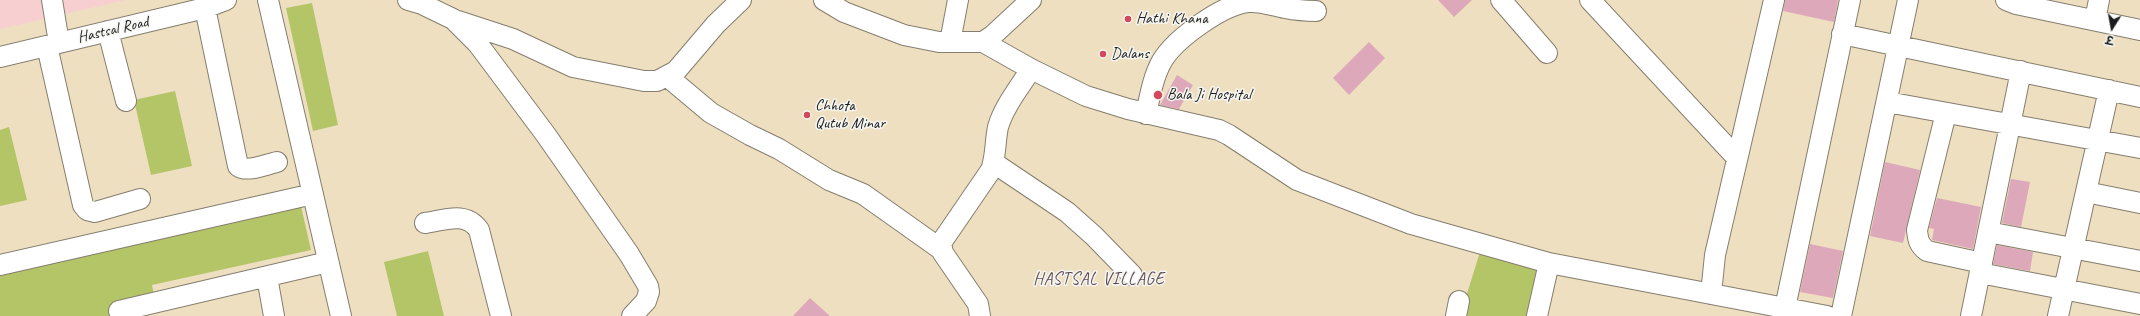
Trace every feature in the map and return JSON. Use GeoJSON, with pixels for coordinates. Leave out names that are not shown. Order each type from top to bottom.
{"type":"FeatureCollection","features":[{"type":"Feature","properties":{"kind":"street"},"geometry":{"type":"LineString","coordinates":[[52,0],[53,45],[83,205],[87,210],[95,212],[140,199]]}},
{"type":"Feature","properties":{"kind":"street","name":"Hastsal Road"},"geometry":{"type":"LineString","coordinates":[[0,57],[205,8],[226,0]]}},
{"type":"Feature","properties":{"kind":"street"},"geometry":{"type":"LineString","coordinates":[[268,0],[341,316]]}},
{"type":"Feature","properties":{"kind":"street"},"geometry":{"type":"LineString","coordinates":[[824,0],[844,12],[904,34],[933,41],[983,42],[1031,70],[1086,96],[1146,114],[1208,127],[1229,135],[1297,180],[1334,196],[1410,224],[1549,263],[1827,316]]}},
{"type":"Feature","properties":{"kind":"street"},"geometry":{"type":"LineString","coordinates":[[950,42],[958,0]]}},
{"type":"Feature","properties":{"kind":"street"},"geometry":{"type":"LineString","coordinates":[[983,42],[992,36],[1031,0]]}},
{"type":"Feature","properties":{"kind":"street"},"geometry":{"type":"LineString","coordinates":[[1501,0],[1547,53]]}},
{"type":"Feature","properties":{"kind":"street"},"geometry":{"type":"LineString","coordinates":[[1590,0],[1737,158]]}},
{"type":"Feature","properties":{"kind":"street"},"geometry":{"type":"LineString","coordinates":[[1711,294],[1715,254],[1774,0]]}},
{"type":"Feature","properties":{"kind":"street"},"geometry":{"type":"LineString","coordinates":[[1785,308],[1850,0]]}},
{"type":"Feature","properties":{"kind":"street"},"geometry":{"type":"LineString","coordinates":[[1841,316],[1908,0]]}},
{"type":"Feature","properties":{"kind":"street"},"geometry":{"type":"LineString","coordinates":[[2006,0],[2016,4],[2140,30]]}},
{"type":"Feature","properties":{"kind":"street"},"geometry":{"type":"LineString","coordinates":[[2095,20],[2099,0]]}},
{"type":"Feature","properties":{"kind":"street"},"geometry":{"type":"LineString","coordinates":[[418,1],[453,19],[514,39],[573,67],[644,81],[657,81],[668,77],[676,71],[731,3]]}},
{"type":"Feature","properties":{"kind":"street"},"geometry":{"type":"LineString","coordinates":[[1146,114],[1155,77],[1163,60],[1170,50],[1193,30],[1222,11],[1250,2],[1292,10],[1316,11]]}},
{"type":"Feature","properties":{"kind":"street"},"geometry":{"type":"LineString","coordinates":[[205,8],[238,166],[241,169],[247,169],[277,162]]}},
{"type":"Feature","properties":{"kind":"street"},"geometry":{"type":"LineString","coordinates":[[453,19],[478,44],[629,254],[648,286],[649,292],[646,301],[632,316]]}},
{"type":"Feature","properties":{"kind":"street"},"geometry":{"type":"LineString","coordinates":[[108,31],[126,101]]}},
{"type":"Feature","properties":{"kind":"street"},"geometry":{"type":"LineString","coordinates":[[1842,34],[1898,44],[2140,97]]}},
{"type":"Feature","properties":{"kind":"street"},"geometry":{"type":"LineString","coordinates":[[942,250],[943,240],[986,179],[994,163],[996,138],[1002,117],[1031,70]]}},
{"type":"Feature","properties":{"kind":"street"},"geometry":{"type":"LineString","coordinates":[[1971,316],[2021,71]]}},
{"type":"Feature","properties":{"kind":"street"},"geometry":{"type":"LineString","coordinates":[[668,77],[711,113],[779,149],[829,180],[863,194],[942,250],[978,304],[980,316]]}},
{"type":"Feature","properties":{"kind":"street"},"geometry":{"type":"LineString","coordinates":[[2058,316],[2109,90]]}},
{"type":"Feature","properties":{"kind":"street"},"geometry":{"type":"LineString","coordinates":[[1886,102],[2140,148]]}},
{"type":"Feature","properties":{"kind":"street"},"geometry":{"type":"LineString","coordinates":[[1946,113],[1917,230],[1918,240],[1921,247],[1927,251],[1981,268],[2064,289],[2140,304]]}},
{"type":"Feature","properties":{"kind":"street"},"geometry":{"type":"LineString","coordinates":[[994,163],[1067,212],[1086,228],[1132,275]]}},
{"type":"Feature","properties":{"kind":"street"},"geometry":{"type":"LineString","coordinates":[[2086,192],[2140,203]]}},
{"type":"Feature","properties":{"kind":"street"},"geometry":{"type":"LineString","coordinates":[[0,265],[313,194]]}},
{"type":"Feature","properties":{"kind":"street"},"geometry":{"type":"LineString","coordinates":[[425,223],[468,219],[475,224],[479,230],[501,316]]}},
{"type":"Feature","properties":{"kind":"street"},"geometry":{"type":"LineString","coordinates":[[1988,232],[2140,261]]}},
{"type":"Feature","properties":{"kind":"street"},"geometry":{"type":"LineString","coordinates":[[119,311],[168,308],[267,277],[328,262]]}},
{"type":"Feature","properties":{"kind":"street"},"geometry":{"type":"LineString","coordinates":[[1538,316],[1549,263]]}},
{"type":"Feature","properties":{"kind":"street"},"geometry":{"type":"LineString","coordinates":[[267,277],[274,316]]}},
{"type":"Feature","properties":{"kind":"shaded area"},"geometry":{"type":"Polygon","coordinates":[[[0,0],[126,0],[0,29],[0,0]]]}},
{"type":"Feature","properties":{"kind":"green space"},"geometry":{"type":"Polygon","coordinates":[[[312,3],[338,125],[313,131],[286,8],[312,3]]]}},
{"type":"Feature","properties":{"kind":"green space"},"geometry":{"type":"Polygon","coordinates":[[[175,91],[192,166],[151,175],[134,100],[175,91]]]}},
{"type":"Feature","properties":{"kind":"green space"},"geometry":{"type":"Polygon","coordinates":[[[9,127],[27,200],[0,206],[0,130],[9,127]]]}},
{"type":"Feature","properties":{"kind":"green space"},"geometry":{"type":"Polygon","coordinates":[[[298,193],[311,250],[152,285],[156,305],[109,316],[0,316],[0,259],[298,193]]]}},
{"type":"Feature","properties":{"kind":"green space"},"geometry":{"type":"Polygon","coordinates":[[[428,251],[444,316],[397,316],[384,262],[428,251]]]}},
{"type":"Feature","properties":{"kind":"green space"},"geometry":{"type":"Polygon","coordinates":[[[1480,252],[1547,267],[1536,316],[1460,316],[1480,252]]]}},
{"type":"Feature","properties":{"kind":"building"},"geometry":{"type":"Polygon","coordinates":[[[1438,0],[1472,0],[1454,17],[1438,0]]]}},
{"type":"Feature","properties":{"kind":"building"},"geometry":{"type":"Polygon","coordinates":[[[1785,0],[1838,0],[1834,22],[1783,11],[1785,0]]]}},
{"type":"Feature","properties":{"kind":"building"},"geometry":{"type":"Polygon","coordinates":[[[1369,42],[1385,58],[1349,95],[1333,78],[1369,42]]]}},
{"type":"Feature","properties":{"kind":"building"},"geometry":{"type":"Polygon","coordinates":[[[1177,75],[1193,85],[1179,109],[1160,105],[1177,75]]]}},
{"type":"Feature","properties":{"kind":"building"},"geometry":{"type":"Polygon","coordinates":[[[1885,162],[1920,170],[1903,243],[1870,236],[1885,162]]]}},
{"type":"Feature","properties":{"kind":"building"},"geometry":{"type":"Polygon","coordinates":[[[2011,179],[2030,182],[2021,227],[2002,223],[2011,179]]]}},
{"type":"Feature","properties":{"kind":"building"},"geometry":{"type":"Polygon","coordinates":[[[1937,198],[1981,207],[1973,249],[1932,240],[1934,229],[1929,228],[1937,198]]]}},
{"type":"Feature","properties":{"kind":"building"},"geometry":{"type":"Polygon","coordinates":[[[1810,244],[1843,251],[1833,298],[1800,292],[1810,244]]]}},
{"type":"Feature","properties":{"kind":"building"},"geometry":{"type":"Polygon","coordinates":[[[1997,245],[2033,252],[2030,271],[1993,264],[1997,245]]]}},
{"type":"Feature","properties":{"kind":"building"},"geometry":{"type":"Polygon","coordinates":[[[810,298],[830,316],[793,316],[810,298]]]}},
{"type":"Feature","properties":{"kind":"place","name":"Hathi Khana"},"geometry":{"type":"Point","coordinates":[1128,19]}},
{"type":"Feature","properties":{"kind":"place","name":"Dalans"},"geometry":{"type":"Point","coordinates":[1103,54]}},
{"type":"Feature","properties":{"kind":"place","name":"Bala Ji Hospital"},"geometry":{"type":"Point","coordinates":[1158,95]}},
{"type":"Feature","properties":{"kind":"place","name":"Chhota Qutub Minar"},"geometry":{"type":"Point","coordinates":[807,115]}},
{"type":"Feature","properties":{"kind":"district","name":"HASTSAL VILLAGE"},"geometry":{"type":"Point","coordinates":[1099,280]}}]}
